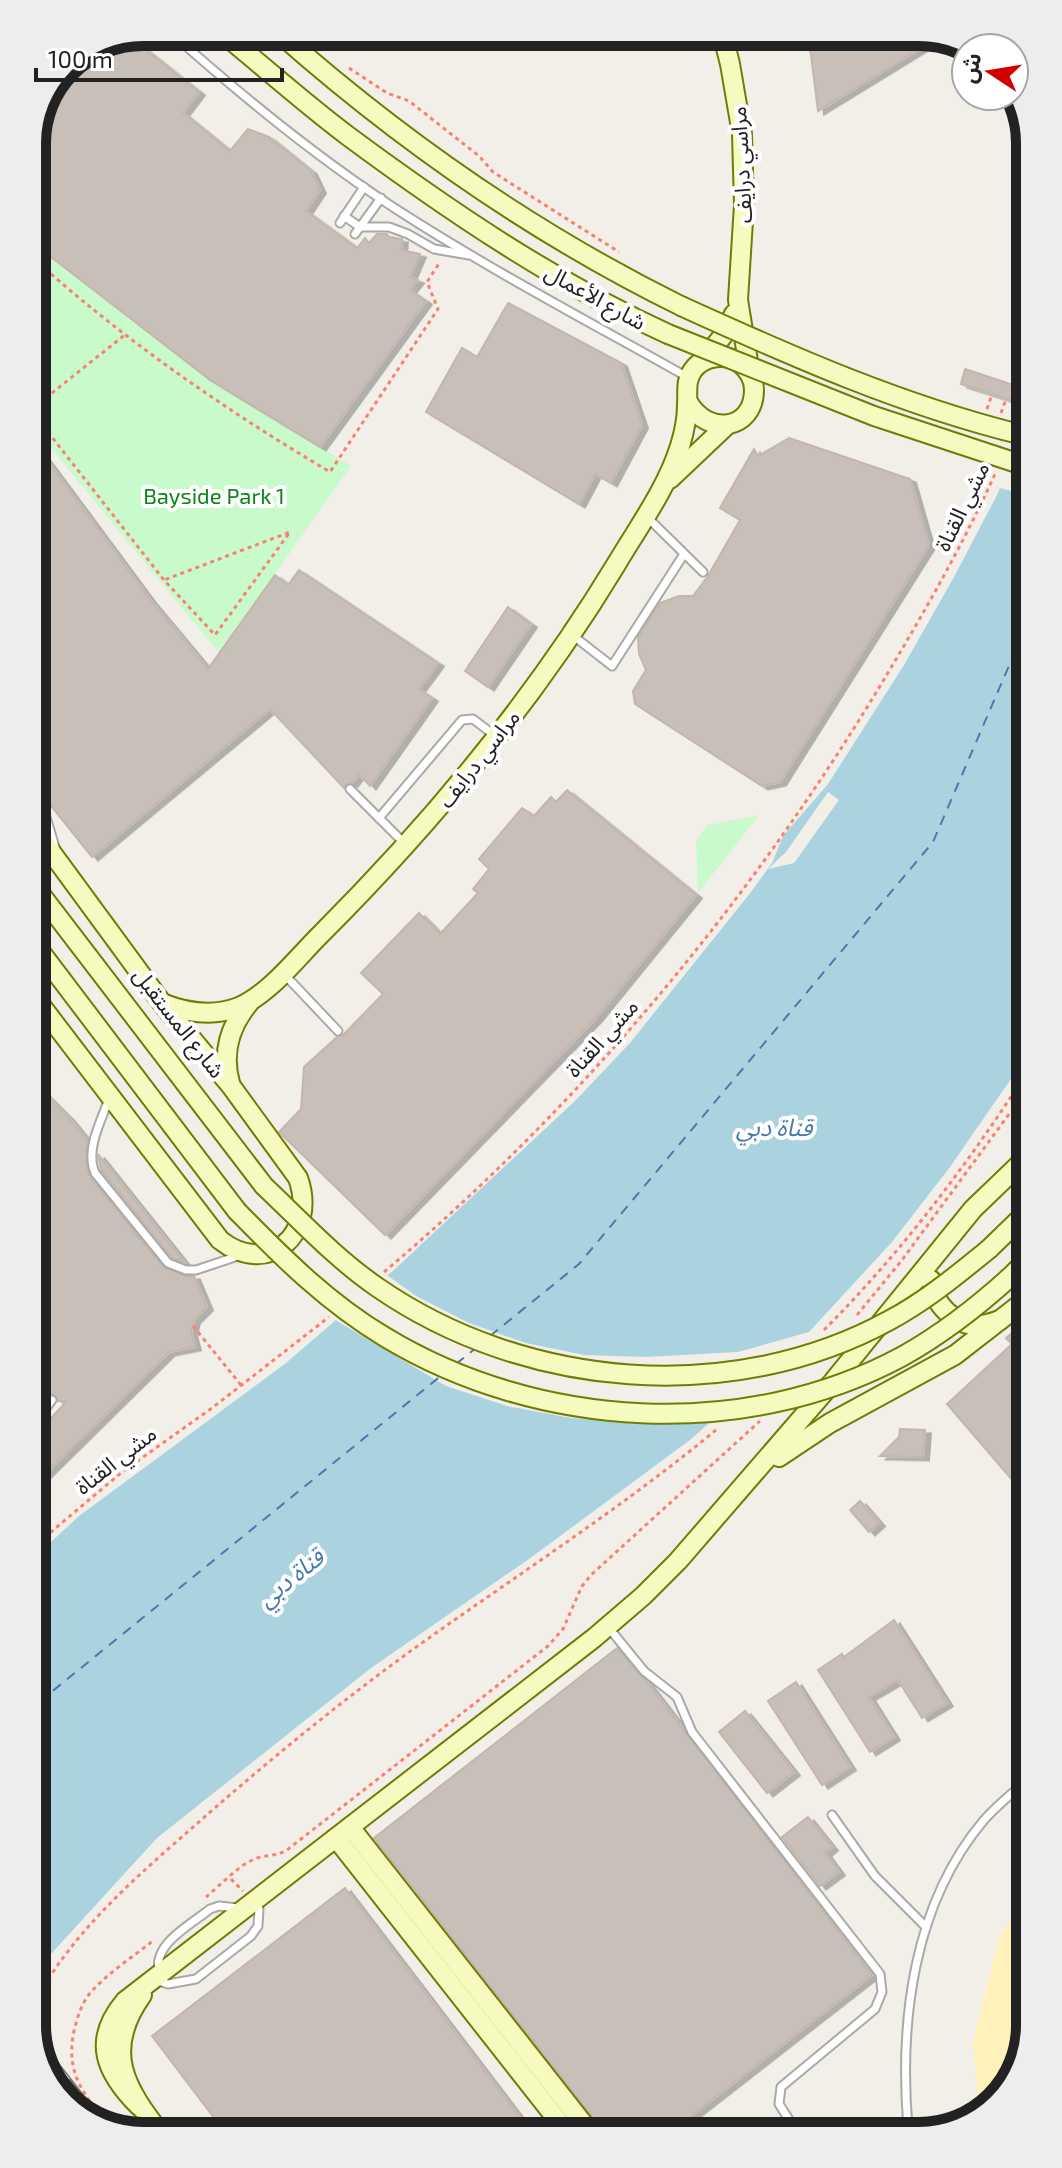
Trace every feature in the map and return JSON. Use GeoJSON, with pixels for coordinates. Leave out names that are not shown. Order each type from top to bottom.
{"type":"FeatureCollection","features":[{"type":"Feature","properties":{"kind":"street","name":"شارع الأعمال"},"geometry":{"type":"LineString","coordinates":[[238,46],[349,136],[458,212],[583,292],[668,334],[874,416],[1016,463]]}},
{"type":"Feature","properties":{"kind":"street","name":"شارع الأعمال"},"geometry":{"type":"LineString","coordinates":[[294,46],[366,107],[450,168],[597,263],[681,306],[859,384],[928,409],[1016,433]]}},
{"type":"Feature","properties":{"kind":"street","name":"مراسي درايف"},"geometry":{"type":"LineString","coordinates":[[725,46],[737,99],[744,170],[738,300],[751,375]]}},
{"type":"Feature","properties":{"kind":"street","name":"مراسي درايف"},"geometry":{"type":"LineString","coordinates":[[703,361],[725,333],[738,300]]}},
{"type":"Feature","properties":{"kind":"street"},"geometry":{"type":"LineString","coordinates":[[730,358],[751,375],[754,396],[751,406],[745,414],[727,425],[703,421],[688,402],[689,378],[703,361],[730,358]]}},
{"type":"Feature","properties":{"kind":"street","name":"مراسي درايف"},"geometry":{"type":"LineString","coordinates":[[162,1003],[209,1013],[240,1006],[253,998],[283,973],[406,845],[496,736],[571,633],[663,487],[680,446],[688,402]]}},
{"type":"Feature","properties":{"kind":"street","name":"مراسي درايف"},"geometry":{"type":"LineString","coordinates":[[663,487],[727,425]]}},
{"type":"Feature","properties":{"kind":"street","name":"شارع المستقبل"},"geometry":{"type":"LineString","coordinates":[[46,846],[162,1003],[231,1086],[298,1178],[304,1194],[304,1212],[298,1228],[288,1242],[267,1252],[245,1253]]}},
{"type":"Feature","properties":{"kind":"street","name":"شارع المستقبل"},"geometry":{"type":"LineString","coordinates":[[46,901],[264,1186],[348,1265],[417,1312],[505,1351],[575,1368],[659,1375],[719,1372],[789,1359],[890,1320],[925,1298],[989,1249],[1016,1223]]}},
{"type":"Feature","properties":{"kind":"street"},"geometry":{"type":"LineString","coordinates":[[46,959],[237,1211],[277,1252],[323,1293],[385,1337],[454,1372],[514,1393],[602,1410],[640,1413],[717,1411],[793,1397],[900,1357],[964,1317],[1016,1271]]}},
{"type":"Feature","properties":{"kind":"street","name":"مراسي درايف"},"geometry":{"type":"LineString","coordinates":[[231,1086],[227,1073],[227,1046],[236,1020],[253,998]]}},
{"type":"Feature","properties":{"kind":"street"},"geometry":{"type":"LineString","coordinates":[[46,1012],[220,1240],[231,1249],[245,1253]]}},
{"type":"Feature","properties":{"kind":"street"},"geometry":{"type":"LineString","coordinates":[[152,2122],[139,2106],[122,2071],[121,2040],[131,2010],[157,1978],[609,1626],[660,1580],[749,1481],[973,1209],[1016,1168]]}},
{"type":"Feature","properties":{"kind":"street"},"geometry":{"type":"LineString","coordinates":[[932,1261],[930,1284],[939,1305],[957,1320],[979,1325],[1001,1320]]}},
{"type":"Feature","properties":{"kind":"street"},"geometry":{"type":"LineString","coordinates":[[749,1481],[808,1436],[979,1339],[1016,1308]]}},
{"type":"Feature","properties":{"kind":"street"},"geometry":{"type":"LineString","coordinates":[[343,1833],[582,2122]]}},
{"type":"Feature","properties":{"kind":"street"},"geometry":{"type":"LineString","coordinates":[[343,1833],[560,2122]]}},
{"type":"Feature","properties":{"kind":"lane"},"geometry":{"type":"LineString","coordinates":[[188,46],[364,187],[472,255],[689,378]]}},
{"type":"Feature","properties":{"kind":"lane"},"geometry":{"type":"LineString","coordinates":[[364,187],[342,220],[358,230],[378,226],[399,230],[447,252],[472,255]]}},
{"type":"Feature","properties":{"kind":"lane"},"geometry":{"type":"LineString","coordinates":[[358,230],[381,198]]}},
{"type":"Feature","properties":{"kind":"lane"},"geometry":{"type":"LineString","coordinates":[[646,515],[703,572]]}},
{"type":"Feature","properties":{"kind":"lane"},"geometry":{"type":"LineString","coordinates":[[571,633],[612,666],[684,554]]}},
{"type":"Feature","properties":{"kind":"lane"},"geometry":{"type":"LineString","coordinates":[[379,818],[462,720],[473,719],[496,736]]}},
{"type":"Feature","properties":{"kind":"lane"},"geometry":{"type":"LineString","coordinates":[[350,789],[406,845]]}},
{"type":"Feature","properties":{"kind":"lane"},"geometry":{"type":"LineString","coordinates":[[46,820],[57,861]]}},
{"type":"Feature","properties":{"kind":"lane"},"geometry":{"type":"LineString","coordinates":[[283,973],[338,1031]]}},
{"type":"Feature","properties":{"kind":"lane"},"geometry":{"type":"LineString","coordinates":[[110,1097],[96,1136],[91,1164],[168,1263],[186,1270],[196,1270],[245,1253]]}},
{"type":"Feature","properties":{"kind":"lane"},"geometry":{"type":"LineString","coordinates":[[46,1408],[52,1400]]}},
{"type":"Feature","properties":{"kind":"lane"},"geometry":{"type":"LineString","coordinates":[[609,1626],[644,1671],[677,1697],[692,1732],[880,1974],[882,1992],[875,2009],[781,2087],[779,2104],[791,2122]]}},
{"type":"Feature","properties":{"kind":"lane"},"geometry":{"type":"LineString","coordinates":[[908,2122],[907,2024],[926,1927],[941,1889],[961,1853],[985,1820],[1016,1790]]}},
{"type":"Feature","properties":{"kind":"lane"},"geometry":{"type":"LineString","coordinates":[[832,1815],[875,1876],[926,1927]]}},
{"type":"Feature","properties":{"kind":"lane"},"geometry":{"type":"LineString","coordinates":[[157,1978],[168,1984],[196,1979],[251,1936],[260,1920],[259,1909],[251,1904]]}},
{"type":"Feature","properties":{"kind":"path"},"geometry":{"type":"LineString","coordinates":[[340,60],[387,93],[409,101],[479,156],[493,172],[618,252]]}},
{"type":"Feature","properties":{"kind":"path"},"geometry":{"type":"LineString","coordinates":[[46,270],[75,296],[203,393],[330,472],[438,309],[427,282],[447,252]]}},
{"type":"Feature","properties":{"kind":"path"},"geometry":{"type":"LineString","coordinates":[[46,400],[126,334]]}},
{"type":"Feature","properties":{"kind":"path"},"geometry":{"type":"LineString","coordinates":[[987,409],[992,394]]}},
{"type":"Feature","properties":{"kind":"path"},"geometry":{"type":"LineString","coordinates":[[1001,413],[1006,399]]}},
{"type":"Feature","properties":{"kind":"path"},"geometry":{"type":"LineString","coordinates":[[46,428],[164,580],[215,635],[290,532],[164,580]]}},
{"type":"Feature","properties":{"kind":"path","name":"مشي القناة"},"geometry":{"type":"LineString","coordinates":[[377,1278],[472,1194],[572,1093],[646,1011],[737,899],[792,823],[872,700],[952,560],[1000,463]]}},
{"type":"Feature","properties":{"kind":"path"},"geometry":{"type":"LineString","coordinates":[[823,1331],[867,1285],[931,1209],[1016,1089]]}},
{"type":"Feature","properties":{"kind":"path"},"geometry":{"type":"LineString","coordinates":[[848,1324],[902,1260],[1016,1105]]}},
{"type":"Feature","properties":{"kind":"path","name":"مشي القناة"},"geometry":{"type":"LineString","coordinates":[[46,1536],[122,1472],[328,1318]]}},
{"type":"Feature","properties":{"kind":"path"},"geometry":{"type":"LineString","coordinates":[[193,1326],[241,1385]]}},
{"type":"Feature","properties":{"kind":"path"},"geometry":{"type":"LineString","coordinates":[[197,1905],[245,1865],[259,1857],[278,1855],[287,1850],[548,1646],[563,1629],[582,1586],[591,1575],[768,1413]]}},
{"type":"Feature","properties":{"kind":"path"},"geometry":{"type":"LineString","coordinates":[[46,1982],[53,1970],[117,1898],[240,1785],[409,1652],[643,1488],[722,1425]]}},
{"type":"Feature","properties":{"kind":"path"},"geometry":{"type":"LineString","coordinates":[[97,2110],[84,2095],[73,2071],[71,2043],[77,2017],[90,1993],[164,1932]]}},
{"type":"Feature","properties":{"kind":"sand"},"geometry":{"type":"Polygon","coordinates":[[[1016,1913],[1016,2025],[1013,2050],[1000,2079],[978,2102],[973,2042],[999,1938],[1016,1913]]]}},
{"type":"Feature","properties":{"kind":"green space","name":"Bayside Park 1"},"geometry":{"type":"Polygon","coordinates":[[[46,253],[210,380],[351,466],[219,653],[46,442],[46,253]]]}},
{"type":"Feature","properties":{"kind":"green space"},"geometry":{"type":"Polygon","coordinates":[[[759,815],[698,893],[696,840],[708,825],[759,815]]]}},
{"type":"Feature","properties":{"kind":"water","name":"قناة دبي"},"geometry":{"type":"Polygon","coordinates":[[[1016,452],[1016,1071],[950,1167],[892,1242],[797,1345],[690,1440],[529,1559],[371,1668],[157,1838],[46,1959],[46,1547],[79,1516],[286,1363],[395,1269],[576,1100],[630,1043],[751,892],[772,863],[783,836],[828,784],[904,665],[997,495],[1016,452]]]}},
{"type":"Feature","properties":{"kind":"pier"},"geometry":{"type":"Polygon","coordinates":[[[1016,443],[1016,492],[996,487],[1016,443]]]}},
{"type":"Feature","properties":{"kind":"pier"},"geometry":{"type":"Polygon","coordinates":[[[828,792],[839,800],[794,863],[768,869],[786,852],[828,792]]]}},
{"type":"Feature","properties":{"kind":"pier"},"geometry":{"type":"Polygon","coordinates":[[[384,1273],[416,1296],[469,1323],[526,1343],[584,1355],[646,1357],[738,1352],[816,1330],[715,1422],[637,1424],[571,1418],[507,1406],[446,1386],[332,1318],[384,1273]]]}},
{"type":"Feature","properties":{"kind":"building"},"geometry":{"type":"Polygon","coordinates":[[[141,46],[199,92],[183,113],[230,151],[248,129],[269,137],[311,171],[320,190],[306,211],[357,248],[365,238],[369,243],[377,234],[387,234],[402,239],[401,250],[420,254],[410,277],[418,280],[410,290],[426,301],[320,447],[210,380],[46,253],[46,137],[49,118],[62,89],[74,74],[89,62],[141,46]]]}},
{"type":"Feature","properties":{"kind":"building"},"geometry":{"type":"Polygon","coordinates":[[[809,46],[924,46],[818,111],[809,46]]]}},
{"type":"Feature","properties":{"kind":"building"},"geometry":{"type":"Polygon","coordinates":[[[508,303],[621,363],[642,425],[611,483],[595,474],[579,504],[426,412],[462,348],[477,357],[508,303]]]}},
{"type":"Feature","properties":{"kind":"building"},"geometry":{"type":"Polygon","coordinates":[[[965,369],[1016,386],[1016,402],[961,384],[965,369]]]}},
{"type":"Feature","properties":{"kind":"building"},"geometry":{"type":"Polygon","coordinates":[[[789,438],[910,479],[929,545],[780,782],[762,786],[635,704],[633,691],[646,670],[639,654],[638,637],[660,603],[679,596],[693,596],[708,576],[740,520],[720,508],[754,449],[758,456],[789,438]]]}},
{"type":"Feature","properties":{"kind":"building"},"geometry":{"type":"Polygon","coordinates":[[[46,459],[152,602],[208,669],[275,575],[288,585],[299,570],[438,663],[419,689],[432,698],[370,786],[359,774],[344,788],[270,709],[92,857],[46,800],[46,459]]]}},
{"type":"Feature","properties":{"kind":"building"},"geometry":{"type":"Polygon","coordinates":[[[508,607],[531,624],[488,687],[465,671],[508,607]]]}},
{"type":"Feature","properties":{"kind":"building"},"geometry":{"type":"Polygon","coordinates":[[[567,790],[696,895],[596,1018],[385,1235],[279,1132],[301,1109],[304,1067],[342,1036],[383,994],[361,973],[419,913],[440,934],[478,893],[473,889],[489,869],[479,859],[522,808],[534,816],[551,797],[556,802],[567,790]]]}},
{"type":"Feature","properties":{"kind":"building"},"geometry":{"type":"Polygon","coordinates":[[[46,1095],[87,1140],[86,1164],[90,1177],[163,1267],[184,1276],[194,1276],[207,1307],[194,1320],[191,1332],[195,1347],[169,1352],[46,1473],[46,1423],[66,1402],[58,1401],[53,1394],[46,1398],[46,1095]]]}},
{"type":"Feature","properties":{"kind":"building"},"geometry":{"type":"Polygon","coordinates":[[[98,1154],[184,1262],[172,1258],[101,1170],[98,1154]]]}},
{"type":"Feature","properties":{"kind":"building"},"geometry":{"type":"Polygon","coordinates":[[[1016,1329],[1014,1482],[947,1404],[1012,1344],[1006,1338],[1016,1329]]]}},
{"type":"Feature","properties":{"kind":"building"},"geometry":{"type":"Polygon","coordinates":[[[900,1429],[925,1430],[923,1457],[880,1456],[899,1437],[900,1429]]]}},
{"type":"Feature","properties":{"kind":"building"},"geometry":{"type":"Polygon","coordinates":[[[860,1501],[879,1523],[869,1532],[850,1510],[860,1501]]]}},
{"type":"Feature","properties":{"kind":"building"},"geometry":{"type":"Polygon","coordinates":[[[894,1620],[947,1703],[922,1718],[898,1680],[869,1697],[894,1737],[870,1752],[818,1670],[842,1654],[844,1657],[894,1620]]]}},
{"type":"Feature","properties":{"kind":"building"},"geometry":{"type":"Polygon","coordinates":[[[617,1648],[646,1681],[872,1975],[684,2122],[596,2122],[374,1838],[617,1648]]]}},
{"type":"Feature","properties":{"kind":"building"},"geometry":{"type":"Polygon","coordinates":[[[796,1682],[850,1767],[822,1785],[768,1701],[796,1682]]]}},
{"type":"Feature","properties":{"kind":"building"},"geometry":{"type":"Polygon","coordinates":[[[745,1711],[794,1772],[767,1793],[719,1732],[745,1711]]]}},
{"type":"Feature","properties":{"kind":"building"},"geometry":{"type":"Polygon","coordinates":[[[808,1817],[832,1847],[825,1853],[839,1872],[820,1886],[782,1837],[808,1817]]]}},
{"type":"Feature","properties":{"kind":"building"},"geometry":{"type":"Polygon","coordinates":[[[345,1888],[523,2122],[217,2122],[152,2036],[345,1888]]]}},
{"type":"Feature","properties":{"kind":"ferry route"},"geometry":{"type":"LineString","coordinates":[[490,1336],[579,1264],[933,842],[1016,650]]}},
{"type":"Feature","properties":{"kind":"ferry route"},"geometry":{"type":"LineString","coordinates":[[456,1364],[476,1348]]}},
{"type":"Feature","properties":{"kind":"ferry route"},"geometry":{"type":"LineString","coordinates":[[46,1696],[442,1375]]}},
{"type":"Feature","properties":{"kind":"railway"},"geometry":{"type":"LineString","coordinates":[[53,2061],[85,2103]]}}]}
